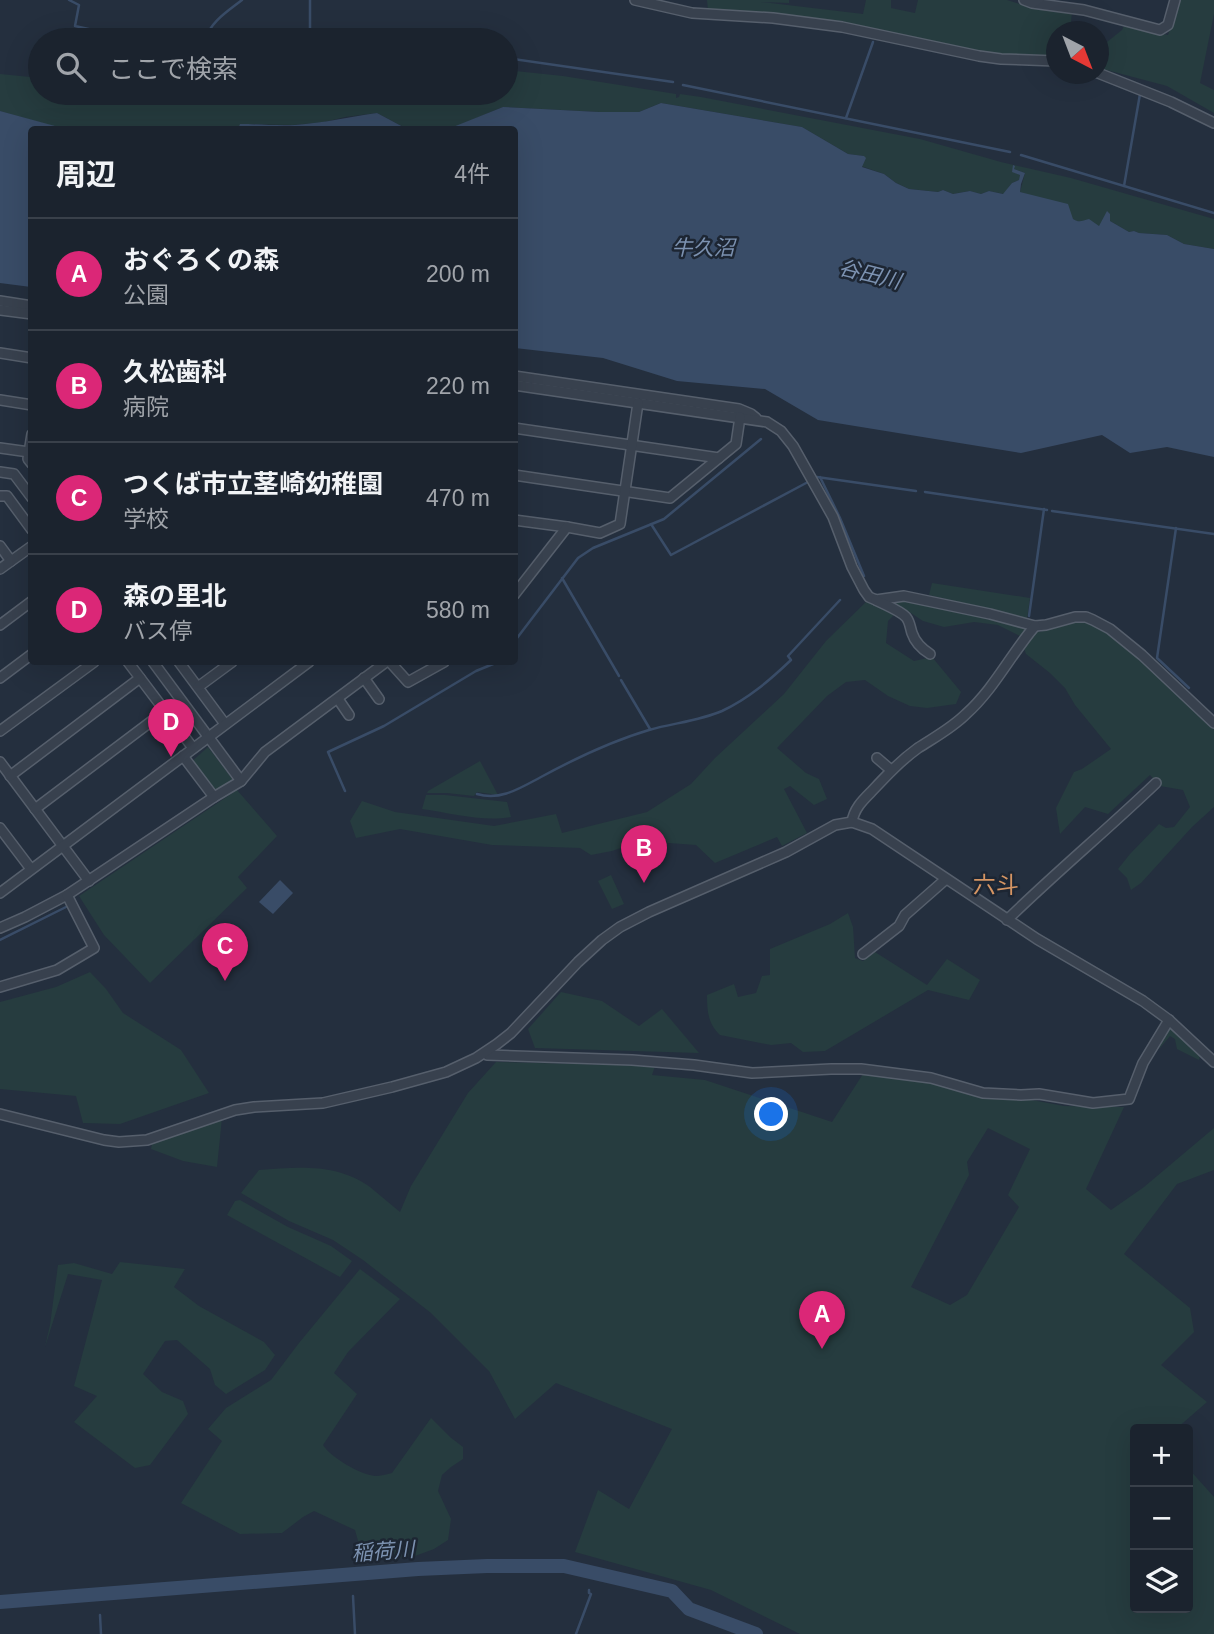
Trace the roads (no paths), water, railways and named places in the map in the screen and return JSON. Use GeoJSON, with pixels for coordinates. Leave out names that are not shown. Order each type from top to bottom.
{"type":"FeatureCollection","features":[{"type":"Feature","properties":{"kind":"street"},"geometry":{"type":"LineString","coordinates":[[635,0],[684,5],[692,13],[772,18],[842,27],[979,56],[1046,61]]}},
{"type":"Feature","properties":{"kind":"street"},"geometry":{"type":"LineString","coordinates":[[1024,0],[1084,10],[1160,30],[1168,25],[1175,0]]}},
{"type":"Feature","properties":{"kind":"street"},"geometry":{"type":"LineString","coordinates":[[1109,77],[1162,98],[1214,124]]}},
{"type":"Feature","properties":{"kind":"street"},"geometry":{"type":"LineString","coordinates":[[0,301],[28,305]]}},
{"type":"Feature","properties":{"kind":"street"},"geometry":{"type":"LineString","coordinates":[[0,310],[28,314]]}},
{"type":"Feature","properties":{"kind":"street"},"geometry":{"type":"LineString","coordinates":[[0,353],[28,357]]}},
{"type":"Feature","properties":{"kind":"street"},"geometry":{"type":"LineString","coordinates":[[518,377],[739,409],[759,420]]}},
{"type":"Feature","properties":{"kind":"street"},"geometry":{"type":"LineString","coordinates":[[518,386],[759,420],[777,428],[790,442],[833,517],[864,590],[869,597],[904,615],[916,642],[930,654]]}},
{"type":"Feature","properties":{"kind":"street"},"geometry":{"type":"LineString","coordinates":[[0,400],[28,404]]}},
{"type":"Feature","properties":{"kind":"street"},"geometry":{"type":"LineString","coordinates":[[518,521],[600,533],[620,524],[638,403]]}},
{"type":"Feature","properties":{"kind":"street"},"geometry":{"type":"LineString","coordinates":[[518,476],[670,498],[736,444],[740,417]]}},
{"type":"Feature","properties":{"kind":"street"},"geometry":{"type":"LineString","coordinates":[[518,429],[719,458]]}},
{"type":"Feature","properties":{"kind":"street"},"geometry":{"type":"LineString","coordinates":[[0,448],[28,452]]}},
{"type":"Feature","properties":{"kind":"street"},"geometry":{"type":"LineString","coordinates":[[0,472],[14,474],[28,493]]}},
{"type":"Feature","properties":{"kind":"street"},"geometry":{"type":"LineString","coordinates":[[0,496],[7,496],[28,525]]}},
{"type":"Feature","properties":{"kind":"street"},"geometry":{"type":"LineString","coordinates":[[518,590],[567,527]]}},
{"type":"Feature","properties":{"kind":"street"},"geometry":{"type":"LineString","coordinates":[[0,546],[11,561]]}},
{"type":"Feature","properties":{"kind":"street"},"geometry":{"type":"LineString","coordinates":[[0,569],[28,549]]}},
{"type":"Feature","properties":{"kind":"street"},"geometry":{"type":"LineString","coordinates":[[876,600],[904,596],[1035,626],[1086,617],[1101,624],[1142,655],[1214,723]]}},
{"type":"Feature","properties":{"kind":"street"},"geometry":{"type":"LineString","coordinates":[[0,625],[28,604]]}},
{"type":"Feature","properties":{"kind":"street"},"geometry":{"type":"LineString","coordinates":[[852,822],[854,811],[891,770],[970,711],[990,689],[1035,626]]}},
{"type":"Feature","properties":{"kind":"street"},"geometry":{"type":"LineString","coordinates":[[0,678],[28,657]]}},
{"type":"Feature","properties":{"kind":"street"},"geometry":{"type":"LineString","coordinates":[[0,732],[90,665]]}},
{"type":"Feature","properties":{"kind":"street"},"geometry":{"type":"LineString","coordinates":[[130,665],[193,748]]}},
{"type":"Feature","properties":{"kind":"street"},"geometry":{"type":"LineString","coordinates":[[155,665],[241,781]]}},
{"type":"Feature","properties":{"kind":"street"},"geometry":{"type":"LineString","coordinates":[[181,665],[225,724]]}},
{"type":"Feature","properties":{"kind":"street"},"geometry":{"type":"LineString","coordinates":[[198,687],[228,665]]}},
{"type":"Feature","properties":{"kind":"street"},"geometry":{"type":"LineString","coordinates":[[0,893],[305,665]]}},
{"type":"Feature","properties":{"kind":"street"},"geometry":{"type":"LineString","coordinates":[[0,928],[67,895],[241,781],[265,752],[384,665]]}},
{"type":"Feature","properties":{"kind":"street"},"geometry":{"type":"LineString","coordinates":[[391,665],[408,681],[438,665]]}},
{"type":"Feature","properties":{"kind":"street"},"geometry":{"type":"LineString","coordinates":[[10,776],[140,678]]}},
{"type":"Feature","properties":{"kind":"street"},"geometry":{"type":"LineString","coordinates":[[364,678],[379,699]]}},
{"type":"Feature","properties":{"kind":"street"},"geometry":{"type":"LineString","coordinates":[[338,699],[349,715]]}},
{"type":"Feature","properties":{"kind":"street"},"geometry":{"type":"LineString","coordinates":[[35,809],[165,711]]}},
{"type":"Feature","properties":{"kind":"street"},"geometry":{"type":"LineString","coordinates":[[183,756],[214,797]]}},
{"type":"Feature","properties":{"kind":"street"},"geometry":{"type":"LineString","coordinates":[[877,758],[891,770]]}},
{"type":"Feature","properties":{"kind":"street"},"geometry":{"type":"LineString","coordinates":[[0,762],[89,881]]}},
{"type":"Feature","properties":{"kind":"street"},"geometry":{"type":"LineString","coordinates":[[1007,920],[1156,783]]}},
{"type":"Feature","properties":{"kind":"street"},"geometry":{"type":"LineString","coordinates":[[0,1114],[104,1140],[147,1140],[235,1110],[323,1103],[446,1072],[476,1058],[511,1033],[578,962],[620,927],[786,852],[835,825],[852,822],[872,829],[1056,951],[1133,994],[1169,1020],[1214,1062]]}},
{"type":"Feature","properties":{"kind":"street"},"geometry":{"type":"LineString","coordinates":[[0,828],[31,869]]}},
{"type":"Feature","properties":{"kind":"street"},"geometry":{"type":"LineString","coordinates":[[863,954],[899,926],[905,915],[946,879]]}},
{"type":"Feature","properties":{"kind":"street"},"geometry":{"type":"LineString","coordinates":[[0,987],[57,970],[94,948],[67,895]]}},
{"type":"Feature","properties":{"kind":"street"},"geometry":{"type":"LineString","coordinates":[[487,1055],[632,1060],[752,1073],[861,1069],[931,1078],[983,1093],[1038,1094],[1093,1103],[1129,1100],[1143,1063],[1169,1020]]}},
{"type":"Feature","properties":{"kind":"water","name":"牛久沼"},"geometry":{"type":"Polygon","coordinates":[[[661,103],[802,127],[848,154],[864,156],[866,158],[862,167],[884,174],[909,189],[938,192],[943,190],[953,194],[970,191],[981,194],[989,191],[1003,194],[1012,183],[1019,180],[1020,175],[1012,172],[1013,165],[1014,169],[1025,173],[1020,192],[1068,204],[1075,220],[1089,219],[1099,226],[1107,211],[1110,221],[1129,232],[1167,235],[1184,244],[1214,249],[1214,457],[1167,447],[1130,453],[1102,435],[1021,453],[818,420],[765,389],[677,381],[603,358],[518,348],[518,126],[456,126],[503,107],[639,112],[661,103]]]}},
{"type":"Feature","properties":{"kind":"water"},"geometry":{"type":"Polygon","coordinates":[[[0,111],[55,126],[28,126],[28,287],[0,283],[0,111]]]}},
{"type":"Feature","properties":{"kind":"water"},"geometry":{"type":"Polygon","coordinates":[[[377,113],[401,126],[239,126],[295,125],[377,113]]]}},
{"type":"Feature","properties":{"kind":"water"},"geometry":{"type":"Polygon","coordinates":[[[280,880],[293,893],[273,914],[259,902],[280,880]]]}},
{"type":"Feature","properties":{"kind":"waterway"},"geometry":{"type":"LineString","coordinates":[[69,0],[79,5],[75,26],[84,28]]}},
{"type":"Feature","properties":{"kind":"waterway"},"geometry":{"type":"LineString","coordinates":[[211,28],[242,0]]}},
{"type":"Feature","properties":{"kind":"waterway"},"geometry":{"type":"LineString","coordinates":[[310,0],[310,28]]}},
{"type":"Feature","properties":{"kind":"waterway"},"geometry":{"type":"LineString","coordinates":[[846,118],[873,42]]}},
{"type":"Feature","properties":{"kind":"waterway"},"geometry":{"type":"LineString","coordinates":[[518,60],[673,82]]}},
{"type":"Feature","properties":{"kind":"waterway"},"geometry":{"type":"LineString","coordinates":[[683,85],[1010,152]]}},
{"type":"Feature","properties":{"kind":"waterway"},"geometry":{"type":"LineString","coordinates":[[1124,186],[1140,94]]}},
{"type":"Feature","properties":{"kind":"waterway"},"geometry":{"type":"LineString","coordinates":[[1021,155],[1214,213]]}},
{"type":"Feature","properties":{"kind":"waterway"},"geometry":{"type":"LineString","coordinates":[[518,637],[578,558],[593,548],[664,519],[761,439]]}},
{"type":"Feature","properties":{"kind":"waterway"},"geometry":{"type":"LineString","coordinates":[[817,477],[916,491]]}},
{"type":"Feature","properties":{"kind":"waterway"},"geometry":{"type":"LineString","coordinates":[[820,477],[864,576]]}},
{"type":"Feature","properties":{"kind":"waterway"},"geometry":{"type":"LineString","coordinates":[[651,524],[671,555],[808,482]]}},
{"type":"Feature","properties":{"kind":"waterway"},"geometry":{"type":"LineString","coordinates":[[925,492],[1047,510]]}},
{"type":"Feature","properties":{"kind":"waterway"},"geometry":{"type":"LineString","coordinates":[[1029,616],[1044,509]]}},
{"type":"Feature","properties":{"kind":"waterway"},"geometry":{"type":"LineString","coordinates":[[1052,511],[1214,534]]}},
{"type":"Feature","properties":{"kind":"waterway"},"geometry":{"type":"LineString","coordinates":[[1176,528],[1157,658],[1189,688]]}},
{"type":"Feature","properties":{"kind":"waterway"},"geometry":{"type":"LineString","coordinates":[[562,578],[619,676]]}},
{"type":"Feature","properties":{"kind":"waterway"},"geometry":{"type":"LineString","coordinates":[[477,794],[502,795],[621,739],[704,717],[732,706],[791,660],[788,656],[840,600]]}},
{"type":"Feature","properties":{"kind":"waterway"},"geometry":{"type":"LineString","coordinates":[[345,791],[328,752],[384,726],[491,665]]}},
{"type":"Feature","properties":{"kind":"waterway"},"geometry":{"type":"LineString","coordinates":[[621,680],[650,729]]}},
{"type":"Feature","properties":{"kind":"waterway"},"geometry":{"type":"LineString","coordinates":[[0,940],[66,907]]}},
{"type":"Feature","properties":{"kind":"waterway","name":"稲荷川"},"geometry":{"type":"LineString","coordinates":[[0,1602],[418,1569],[564,1566],[672,1591],[689,1609],[756,1634]]}},
{"type":"Feature","properties":{"kind":"waterway"},"geometry":{"type":"LineString","coordinates":[[576,1634],[591,1594],[589,1590]]}},
{"type":"Feature","properties":{"kind":"waterway"},"geometry":{"type":"LineString","coordinates":[[353,1596],[355,1634]]}},
{"type":"Feature","properties":{"kind":"waterway"},"geometry":{"type":"LineString","coordinates":[[100,1615],[101,1634]]}},
{"type":"Feature","properties":{"kind":"place","name":"森の里北"},"geometry":{"type":"Point","coordinates":[171,757]}},
{"type":"Feature","properties":{"kind":"place","name":"久松歯科"},"geometry":{"type":"Point","coordinates":[644,883]}},
{"type":"Feature","properties":{"kind":"place","name":"つくば市立茎崎幼稚園"},"geometry":{"type":"Point","coordinates":[225,981]}},
{"type":"Feature","properties":{"kind":"place","name":"おぐろくの森"},"geometry":{"type":"Point","coordinates":[822,1349]}},
{"type":"Feature","properties":{"kind":"district","name":"六斗"},"geometry":{"type":"Point","coordinates":[996,885]}},
{"type":"Feature","properties":{"kind":"water label","name":"谷田川"},"geometry":{"type":"Point","coordinates":[870,274]}}]}
